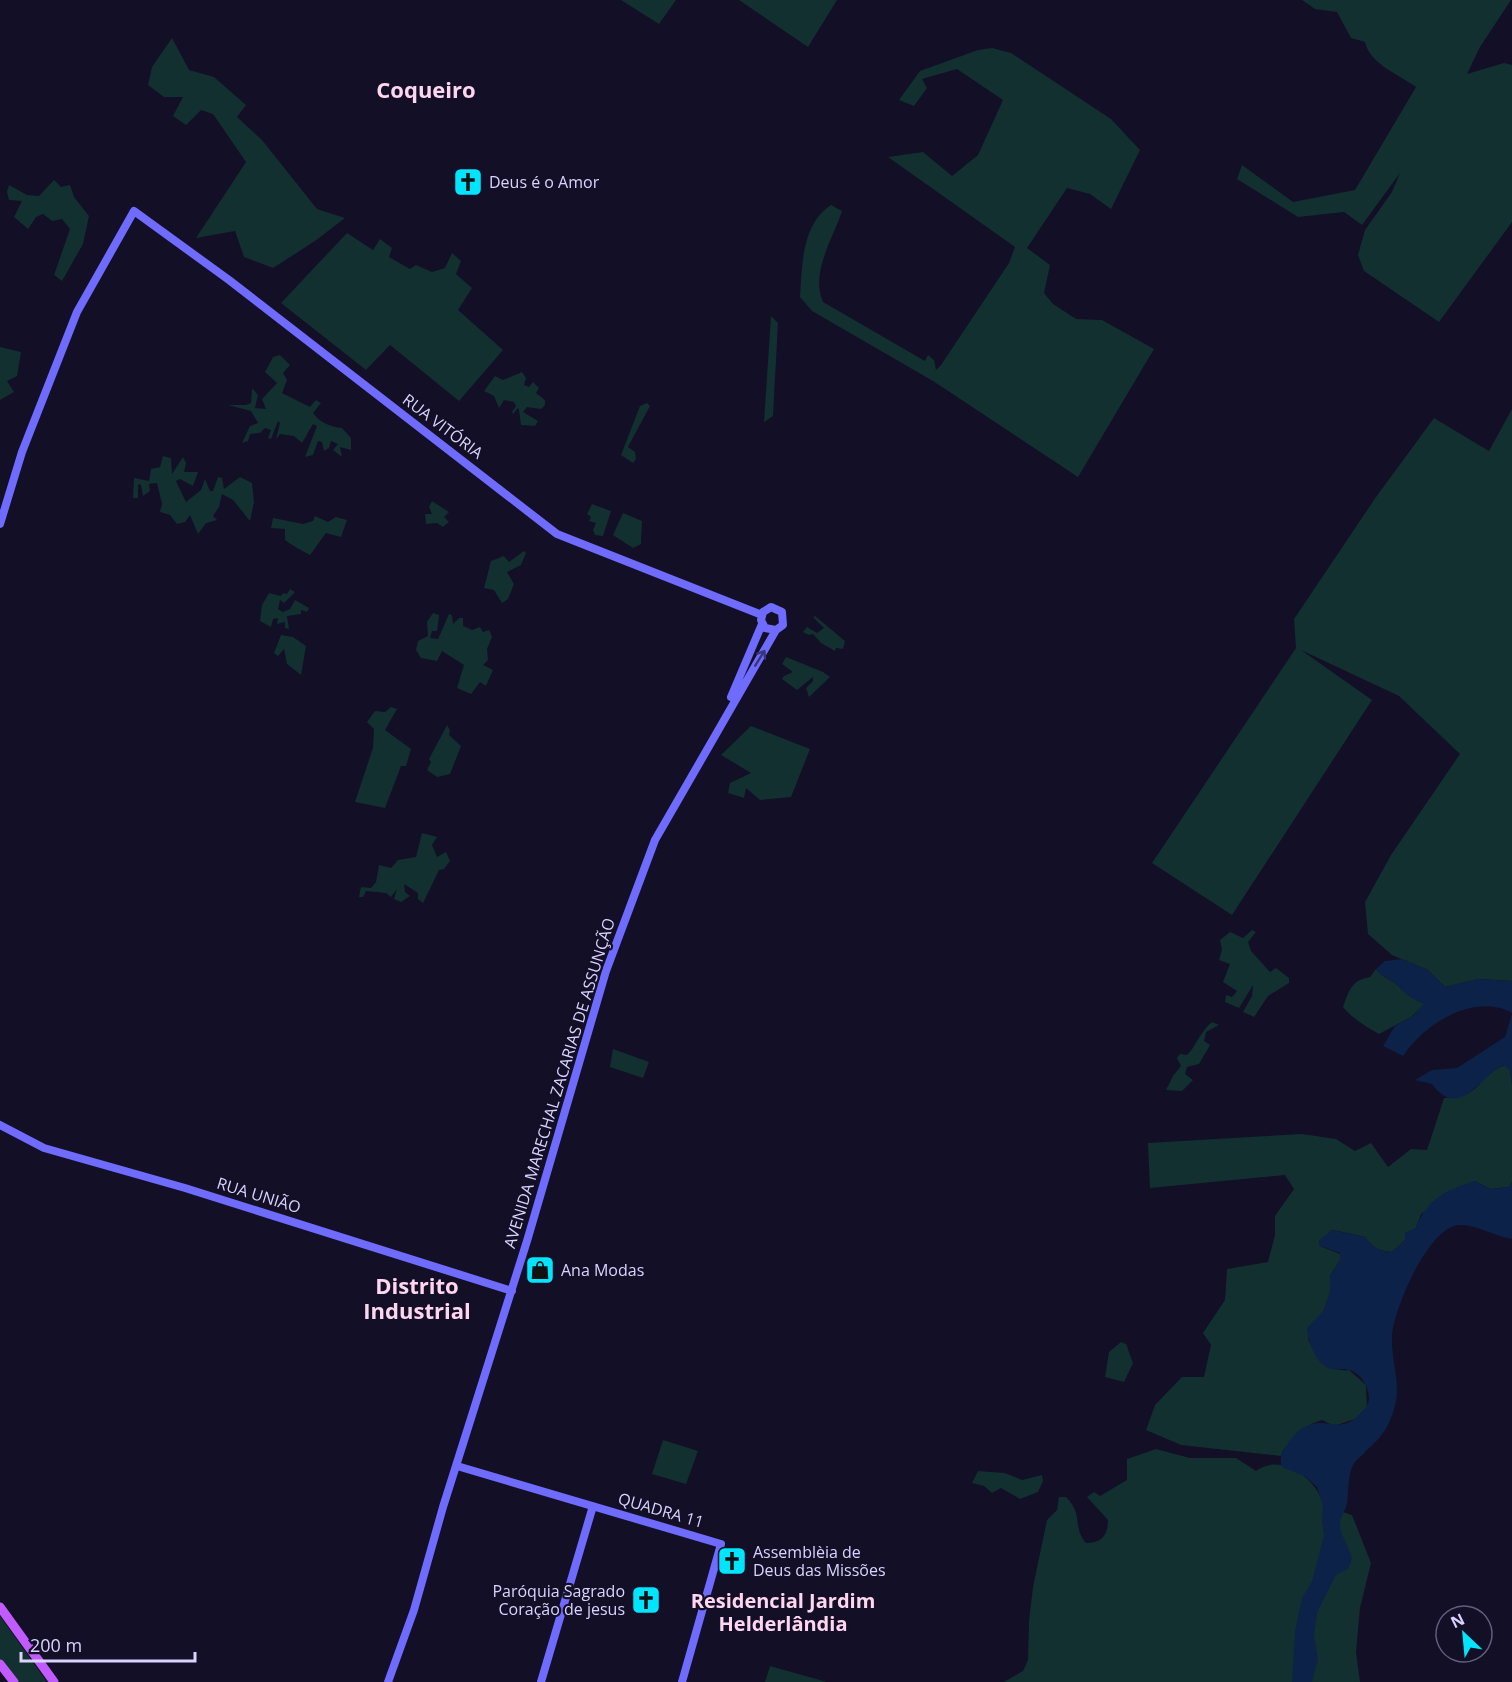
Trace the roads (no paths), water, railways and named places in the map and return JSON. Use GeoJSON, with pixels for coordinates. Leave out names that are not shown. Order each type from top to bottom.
{"type":"FeatureCollection","features":[{"type":"Feature","properties":{"kind":"main road"},"geometry":{"type":"LineString","coordinates":[[0,1607],[54,1682]]}},
{"type":"Feature","properties":{"kind":"main road"},"geometry":{"type":"LineString","coordinates":[[0,1664],[14,1682]]}},
{"type":"Feature","properties":{"kind":"street","name":"RUA VITÓRIA"},"geometry":{"type":"LineString","coordinates":[[0,524],[22,453],[77,312],[134,211],[229,280],[557,534],[762,620]]}},
{"type":"Feature","properties":{"kind":"street"},"geometry":{"type":"LineString","coordinates":[[771,607],[782,612],[783,625],[776,630],[768,630],[762,620],[771,607]]}},
{"type":"Feature","properties":{"kind":"street","name":"AVENIDA MARECHAL ZACARIAS DE ASSUNÇÃO"},"geometry":{"type":"LineString","coordinates":[[721,722],[762,620]]}},
{"type":"Feature","properties":{"kind":"street","name":"AVENIDA MARECHAL ZACARIAS DE ASSUNÇÃO"},"geometry":{"type":"LineString","coordinates":[[388,1682],[414,1610],[512,1291],[609,961],[655,840],[776,630]]}},
{"type":"Feature","properties":{"kind":"street","name":"RUA UNIÃO"},"geometry":{"type":"LineString","coordinates":[[0,1125],[44,1148],[206,1194],[512,1291]]}},
{"type":"Feature","properties":{"kind":"street","name":"QUADRA 11"},"geometry":{"type":"LineString","coordinates":[[457,1466],[721,1544],[682,1682]]}},
{"type":"Feature","properties":{"kind":"street"},"geometry":{"type":"LineString","coordinates":[[541,1682],[592,1506]]}},
{"type":"Feature","properties":{"kind":"water"},"geometry":{"type":"Polygon","coordinates":[[[1402,959],[1428,970],[1445,987],[1478,979],[1512,981],[1512,1013],[1482,1006],[1467,1009],[1437,1023],[1412,1044],[1403,1056],[1383,1046],[1395,1026],[1413,1016],[1424,1004],[1412,998],[1376,969],[1385,961],[1402,959]]]}},
{"type":"Feature","properties":{"kind":"water"},"geometry":{"type":"Polygon","coordinates":[[[1512,1013],[1512,1084],[1510,1070],[1504,1065],[1461,1097],[1452,1098],[1442,1095],[1432,1084],[1415,1080],[1432,1070],[1457,1068],[1505,1037],[1512,1013]]]}},
{"type":"Feature","properties":{"kind":"water"},"geometry":{"type":"Polygon","coordinates":[[[1475,1181],[1490,1189],[1509,1187],[1512,1182],[1512,1239],[1467,1225],[1460,1225],[1448,1229],[1436,1239],[1415,1271],[1394,1324],[1392,1346],[1397,1391],[1392,1415],[1384,1432],[1354,1463],[1350,1473],[1347,1503],[1340,1525],[1352,1559],[1348,1569],[1336,1575],[1317,1613],[1314,1635],[1318,1659],[1312,1682],[1292,1682],[1295,1631],[1302,1598],[1312,1581],[1324,1536],[1323,1506],[1317,1487],[1306,1477],[1282,1467],[1281,1456],[1291,1439],[1302,1429],[1316,1423],[1347,1423],[1364,1410],[1369,1398],[1366,1385],[1360,1377],[1353,1371],[1326,1367],[1317,1358],[1309,1340],[1307,1328],[1324,1310],[1330,1292],[1330,1276],[1340,1260],[1340,1253],[1320,1246],[1319,1241],[1332,1230],[1365,1237],[1376,1248],[1392,1252],[1405,1240],[1405,1233],[1416,1228],[1420,1218],[1432,1202],[1447,1192],[1475,1181]]]}},
{"type":"Feature","properties":{"kind":"place","name":"Deus é o Amor"},"geometry":{"type":"Point","coordinates":[468,182]}},
{"type":"Feature","properties":{"kind":"place","name":"Ana Modas"},"geometry":{"type":"Point","coordinates":[540,1270]}},
{"type":"Feature","properties":{"kind":"place","name":"Assemblèia de Deus das Missões"},"geometry":{"type":"Point","coordinates":[732,1561]}},
{"type":"Feature","properties":{"kind":"place","name":"Paróquia Sagrado Coração de jesus"},"geometry":{"type":"Point","coordinates":[646,1600]}},
{"type":"Feature","properties":{"kind":"district","name":"Coqueiro"},"geometry":{"type":"Point","coordinates":[426,89]}},
{"type":"Feature","properties":{"kind":"district","name":"Distrito Industrial"},"geometry":{"type":"Point","coordinates":[417,1298]}},
{"type":"Feature","properties":{"kind":"district","name":"Residencial Jardim Helderlândia"},"geometry":{"type":"Point","coordinates":[783,1612]}}]}
